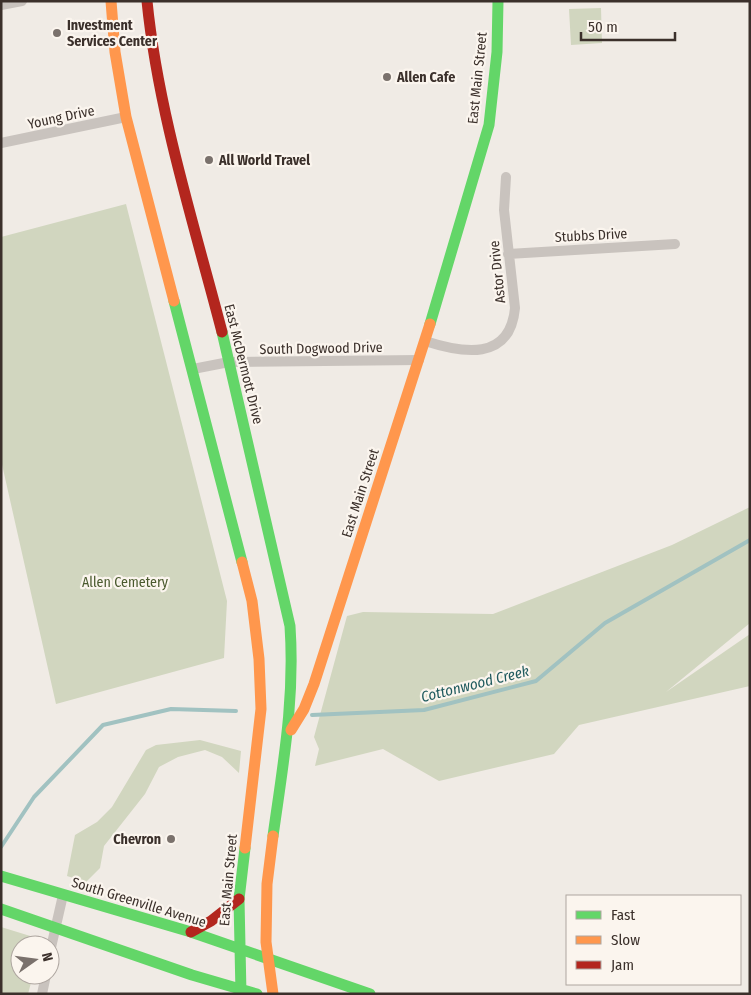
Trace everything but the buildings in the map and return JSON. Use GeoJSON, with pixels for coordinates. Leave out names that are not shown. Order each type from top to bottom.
{"type":"FeatureCollection","features":[{"type":"Feature","properties":{"kind":"main road"},"geometry":{"type":"LineString","coordinates":[[112,1],[115,52],[126,117],[193,369]]}},
{"type":"Feature","properties":{"kind":"main road","name":"East McDermott Drive"},"geometry":{"type":"LineString","coordinates":[[148,1],[152,50],[163,100],[229,362],[290,626],[293,669],[287,737]]}},
{"type":"Feature","properties":{"kind":"main road","name":"East Main Street"},"geometry":{"type":"LineString","coordinates":[[273,994],[268,959],[267,884],[287,737],[304,709],[314,684],[425,341],[489,124],[497,52],[498,1]]}},
{"type":"Feature","properties":{"kind":"main road","name":"East Main Street"},"geometry":{"type":"LineString","coordinates":[[193,369],[252,601],[259,659],[260,709],[239,899],[238,949],[241,992]]}},
{"type":"Feature","properties":{"kind":"main road","name":"South Greenville Avenue"},"geometry":{"type":"LineString","coordinates":[[1,876],[63,896],[191,932],[370,994]]}},
{"type":"Feature","properties":{"kind":"main road"},"geometry":{"type":"LineString","coordinates":[[191,932],[211,922],[239,899]]}},
{"type":"Feature","properties":{"kind":"main road"},"geometry":{"type":"LineString","coordinates":[[1,909],[56,926],[241,992],[257,994]]}},
{"type":"Feature","properties":{"kind":"street"},"geometry":{"type":"LineString","coordinates":[[1,5],[22,1]]}},
{"type":"Feature","properties":{"kind":"street","name":"Young Drive"},"geometry":{"type":"LineString","coordinates":[[1,143],[126,117]]}},
{"type":"Feature","properties":{"kind":"street","name":"Astor Drive"},"geometry":{"type":"LineString","coordinates":[[425,341],[454,350],[484,350],[497,344],[508,333],[514,321],[515,308],[504,210],[506,177]]}},
{"type":"Feature","properties":{"kind":"street","name":"Stubbs Drive"},"geometry":{"type":"LineString","coordinates":[[508,254],[675,244]]}},
{"type":"Feature","properties":{"kind":"street","name":"South Dogwood Drive"},"geometry":{"type":"LineString","coordinates":[[193,369],[229,362],[419,360]]}},
{"type":"Feature","properties":{"kind":"street"},"geometry":{"type":"LineString","coordinates":[[54,935],[63,896]]}},
{"type":"Feature","properties":{"kind":"green space"},"geometry":{"type":"Polygon","coordinates":[[[601,8],[602,43],[571,45],[569,9],[601,8]]]}},
{"type":"Feature","properties":{"kind":"green space","name":"Allen Cemetery"},"geometry":{"type":"Polygon","coordinates":[[[126,204],[227,601],[224,658],[56,704],[1,460],[1,237],[126,204]]]}},
{"type":"Feature","properties":{"kind":"green space"},"geometry":{"type":"Polygon","coordinates":[[[750,507],[750,623],[666,692],[750,634],[750,686],[579,725],[554,754],[439,781],[383,749],[315,766],[319,749],[314,737],[347,616],[363,612],[493,614],[672,545],[750,507]]]}},
{"type":"Feature","properties":{"kind":"green space"},"geometry":{"type":"Polygon","coordinates":[[[200,740],[241,751],[239,773],[222,757],[205,750],[178,757],[159,767],[145,794],[104,846],[100,868],[86,882],[67,876],[75,835],[97,822],[112,807],[146,750],[156,745],[200,740]]]}},
{"type":"Feature","properties":{"kind":"green space"},"geometry":{"type":"Polygon","coordinates":[[[1,927],[27,935],[10,935],[10,985],[30,985],[28,994],[1,994],[1,927]]]}},
{"type":"Feature","properties":{"kind":"waterway","name":"Cottonwood Creek"},"geometry":{"type":"LineString","coordinates":[[312,715],[424,710],[536,681],[605,623],[750,540]]}},
{"type":"Feature","properties":{"kind":"waterway","name":"Cottonwood Creek"},"geometry":{"type":"LineString","coordinates":[[1,847],[34,797],[103,725],[171,709],[236,711]]}},
{"type":"Feature","properties":{"kind":"traffic: fast"},"geometry":{"type":"LineString","coordinates":[[430,324],[489,125],[497,52],[498,1]]}},
{"type":"Feature","properties":{"kind":"traffic: fast"},"geometry":{"type":"LineString","coordinates":[[174,301],[242,562]]}},
{"type":"Feature","properties":{"kind":"traffic: fast"},"geometry":{"type":"LineString","coordinates":[[222,332],[290,626],[291,680],[289,706],[273,836]]}},
{"type":"Feature","properties":{"kind":"traffic: fast"},"geometry":{"type":"LineString","coordinates":[[241,994],[239,899],[245,848]]}},
{"type":"Feature","properties":{"kind":"traffic: fast"},"geometry":{"type":"LineString","coordinates":[[1,876],[191,932],[370,994]]}},
{"type":"Feature","properties":{"kind":"traffic: fast"},"geometry":{"type":"LineString","coordinates":[[1,909],[192,975],[257,994]]}},
{"type":"Feature","properties":{"kind":"traffic: slow"},"geometry":{"type":"LineString","coordinates":[[111,1],[115,52],[126,117],[174,301]]}},
{"type":"Feature","properties":{"kind":"traffic: slow"},"geometry":{"type":"LineString","coordinates":[[291,730],[304,709],[314,684],[430,324]]}},
{"type":"Feature","properties":{"kind":"traffic: slow"},"geometry":{"type":"LineString","coordinates":[[242,562],[252,601],[259,659],[261,709],[245,848]]}},
{"type":"Feature","properties":{"kind":"traffic: slow"},"geometry":{"type":"LineString","coordinates":[[273,836],[267,884],[266,942],[273,994]]}},
{"type":"Feature","properties":{"kind":"traffic: jam"},"geometry":{"type":"LineString","coordinates":[[147,1],[152,43],[168,126],[222,332]]}},
{"type":"Feature","properties":{"kind":"traffic: jam"},"geometry":{"type":"LineString","coordinates":[[191,932],[211,921],[239,899]]}},
{"type":"Feature","properties":{"kind":"place","name":"Investment Services Center"},"geometry":{"type":"Point","coordinates":[57,33]}},
{"type":"Feature","properties":{"kind":"place","name":"Allen Cafe"},"geometry":{"type":"Point","coordinates":[387,77]}},
{"type":"Feature","properties":{"kind":"place","name":"All World Travel"},"geometry":{"type":"Point","coordinates":[209,160]}},
{"type":"Feature","properties":{"kind":"place","name":"Chevron"},"geometry":{"type":"Point","coordinates":[171,839]}}]}
